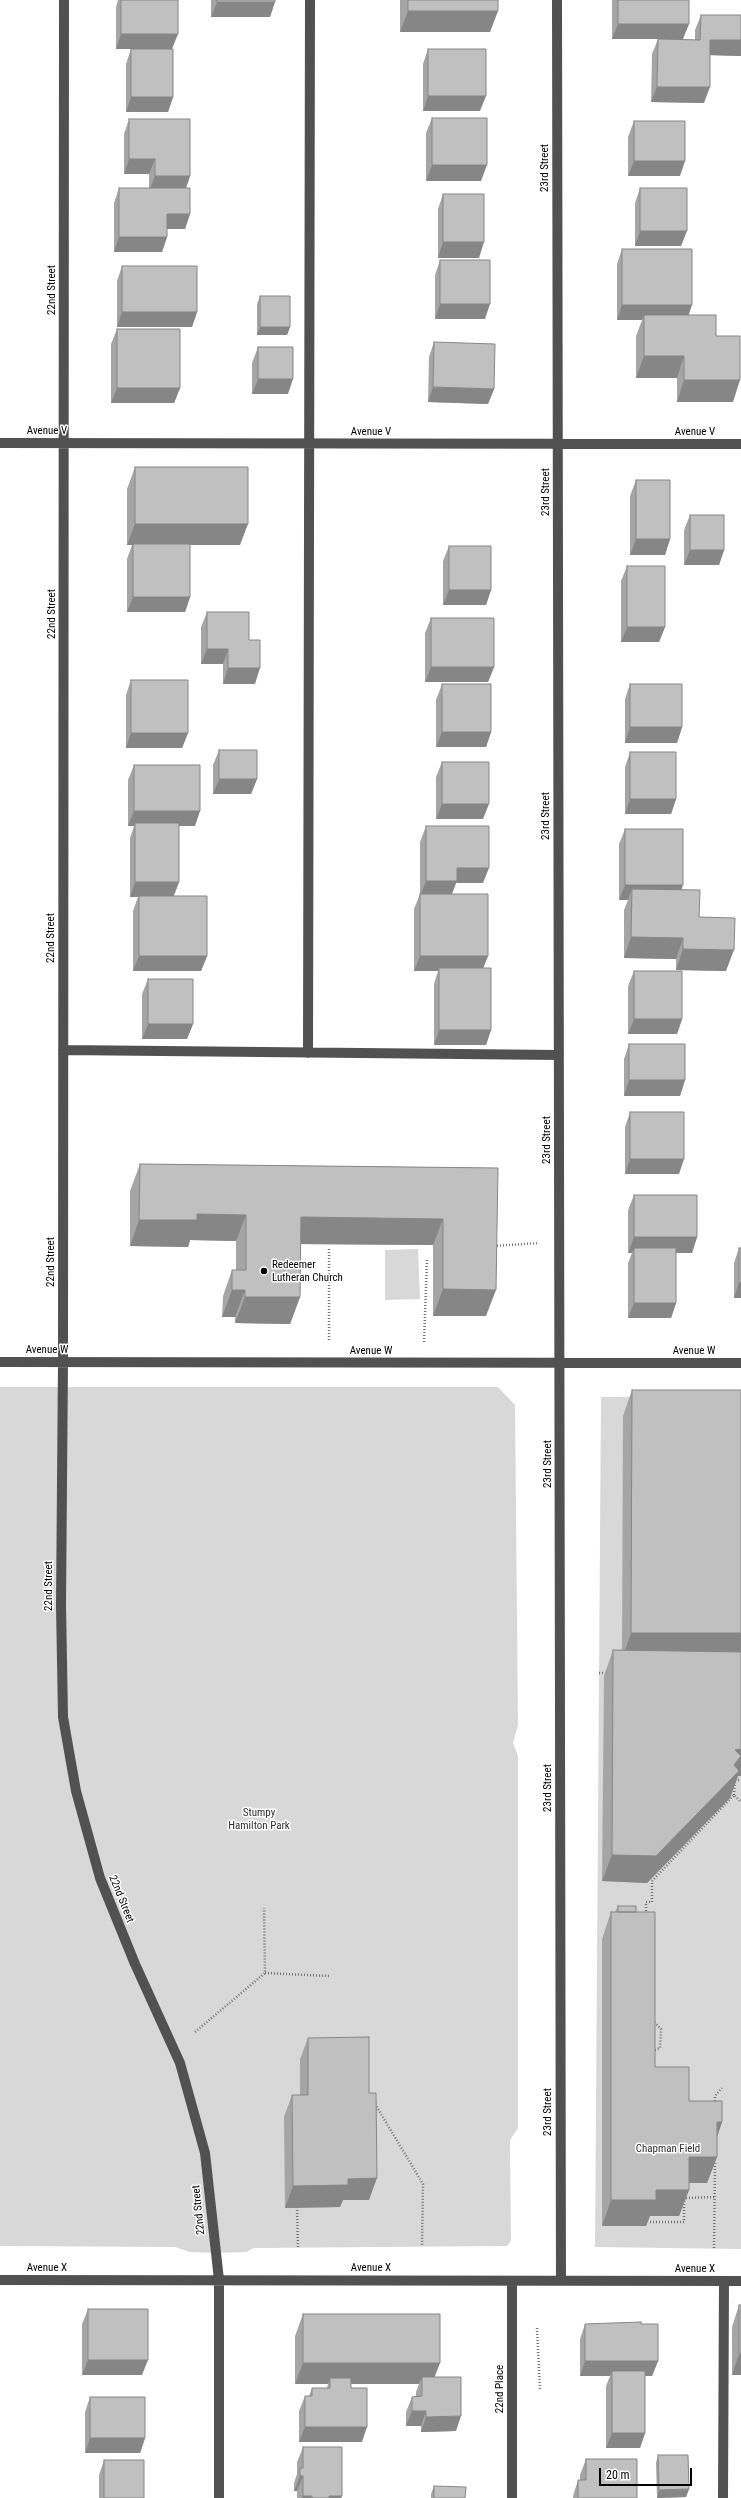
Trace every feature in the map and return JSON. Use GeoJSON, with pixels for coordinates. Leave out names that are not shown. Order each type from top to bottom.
{"type":"FeatureCollection","features":[{"type":"Feature","properties":{"kind":"street","name":"22nd Street"},"geometry":{"type":"LineString","coordinates":[[64,0],[63,1362],[61,1605],[63,1717],[76,1792],[100,1878],[135,1964],[180,2063],[205,2153],[219,2280],[219,2498]]}},
{"type":"Feature","properties":{"kind":"street"},"geometry":{"type":"LineString","coordinates":[[308,1053],[310,0]]}},
{"type":"Feature","properties":{"kind":"street","name":"23rd Street"},"geometry":{"type":"LineString","coordinates":[[557,0],[561,2281]]}},
{"type":"Feature","properties":{"kind":"street","name":"Avenue V"},"geometry":{"type":"LineString","coordinates":[[0,442],[741,444]]}},
{"type":"Feature","properties":{"kind":"street"},"geometry":{"type":"LineString","coordinates":[[63,1050],[559,1055]]}},
{"type":"Feature","properties":{"kind":"street","name":"Avenue W"},"geometry":{"type":"LineString","coordinates":[[0,1362],[741,1363]]}},
{"type":"Feature","properties":{"kind":"street","name":"Avenue X"},"geometry":{"type":"LineString","coordinates":[[0,2280],[741,2280]]}},
{"type":"Feature","properties":{"kind":"street","name":"22nd Place"},"geometry":{"type":"LineString","coordinates":[[512,2281],[512,2498]]}},
{"type":"Feature","properties":{"kind":"street"},"geometry":{"type":"LineString","coordinates":[[723,2498],[724,2281]]}},
{"type":"Feature","properties":{"kind":"path"},"geometry":{"type":"LineString","coordinates":[[492,1246],[559,1241]]}},
{"type":"Feature","properties":{"kind":"path"},"geometry":{"type":"LineString","coordinates":[[329,1249],[330,1363]]}},
{"type":"Feature","properties":{"kind":"path"},"geometry":{"type":"LineString","coordinates":[[423,1363],[427,1260]]}},
{"type":"Feature","properties":{"kind":"path"},"geometry":{"type":"LineString","coordinates":[[599,1673],[615,1673]]}},
{"type":"Feature","properties":{"kind":"path"},"geometry":{"type":"LineString","coordinates":[[646,1917],[646,1902],[652,1902],[652,1881],[734,1795],[735,1780],[741,1780]]}},
{"type":"Feature","properties":{"kind":"path"},"geometry":{"type":"LineString","coordinates":[[734,1795],[741,1802]]}},
{"type":"Feature","properties":{"kind":"path"},"geometry":{"type":"LineString","coordinates":[[264,1908],[265,1973]]}},
{"type":"Feature","properties":{"kind":"path"},"geometry":{"type":"LineString","coordinates":[[195,2032],[265,1973],[328,1976]]}},
{"type":"Feature","properties":{"kind":"path"},"geometry":{"type":"LineString","coordinates":[[648,2017],[661,2029],[660,2048],[651,2052]]}},
{"type":"Feature","properties":{"kind":"path"},"geometry":{"type":"LineString","coordinates":[[715,2108],[715,2096],[722,2088]]}},
{"type":"Feature","properties":{"kind":"path"},"geometry":{"type":"LineString","coordinates":[[371,2098],[423,2184],[422,2246]]}},
{"type":"Feature","properties":{"kind":"path"},"geometry":{"type":"LineString","coordinates":[[714,2248],[715,2159]]}},
{"type":"Feature","properties":{"kind":"path"},"geometry":{"type":"LineString","coordinates":[[650,2222],[684,2222],[684,2198],[715,2197]]}},
{"type":"Feature","properties":{"kind":"path"},"geometry":{"type":"LineString","coordinates":[[297,2207],[298,2247]]}},
{"type":"Feature","properties":{"kind":"path"},"geometry":{"type":"LineString","coordinates":[[537,2328],[540,2390]]}},
{"type":"Feature","properties":{"kind":"green space"},"geometry":{"type":"Polygon","coordinates":[[[418,1249],[420,1299],[385,1300],[385,1250],[418,1249]]]}},
{"type":"Feature","properties":{"kind":"green space","name":"Stumpy Hamilton Park"},"geometry":{"type":"Polygon","coordinates":[[[0,1387],[498,1387],[515,1405],[518,1725],[513,1743],[518,1756],[518,2128],[510,2140],[511,2241],[507,2246],[254,2248],[246,2252],[216,2253],[190,2252],[175,2247],[0,2246],[0,1387]]]}},
{"type":"Feature","properties":{"kind":"green space","name":"Chapman Field"},"geometry":{"type":"Polygon","coordinates":[[[741,1396],[741,2249],[595,2247],[601,1397],[741,1396]]]}},
{"type":"Feature","properties":{"kind":"building"},"geometry":{"type":"Polygon","coordinates":[[[121,0],[178,0],[178,34],[121,34],[121,0]]]}},
{"type":"Feature","properties":{"kind":"building"},"geometry":{"type":"Polygon","coordinates":[[[217,0],[275,0],[275,2],[217,2],[217,0]]]}},
{"type":"Feature","properties":{"kind":"building"},"geometry":{"type":"Polygon","coordinates":[[[408,0],[498,0],[498,11],[408,11],[408,0]]]}},
{"type":"Feature","properties":{"kind":"building"},"geometry":{"type":"Polygon","coordinates":[[[618,0],[689,0],[689,24],[618,24],[618,0]]]}},
{"type":"Feature","properties":{"kind":"building"},"geometry":{"type":"Polygon","coordinates":[[[701,15],[741,15],[741,40],[710,40],[710,87],[657,87],[658,39],[700,40],[701,15]]]}},
{"type":"Feature","properties":{"kind":"building"},"geometry":{"type":"Polygon","coordinates":[[[131,49],[173,49],[173,97],[131,97],[131,49]]]}},
{"type":"Feature","properties":{"kind":"building"},"geometry":{"type":"Polygon","coordinates":[[[428,49],[486,49],[486,96],[428,96],[428,49]]]}},
{"type":"Feature","properties":{"kind":"building"},"geometry":{"type":"Polygon","coordinates":[[[432,118],[487,118],[487,165],[432,165],[432,118]]]}},
{"type":"Feature","properties":{"kind":"building"},"geometry":{"type":"Polygon","coordinates":[[[129,119],[190,119],[190,176],[155,176],[155,159],[129,159],[129,119]]]}},
{"type":"Feature","properties":{"kind":"building"},"geometry":{"type":"Polygon","coordinates":[[[634,121],[685,121],[685,161],[634,161],[634,121]]]}},
{"type":"Feature","properties":{"kind":"building"},"geometry":{"type":"Polygon","coordinates":[[[119,188],[190,188],[190,214],[167,214],[167,237],[119,237],[119,188]]]}},
{"type":"Feature","properties":{"kind":"building"},"geometry":{"type":"Polygon","coordinates":[[[640,188],[687,188],[687,231],[640,231],[640,188]]]}},
{"type":"Feature","properties":{"kind":"building"},"geometry":{"type":"Polygon","coordinates":[[[443,194],[484,194],[484,242],[443,242],[443,194]]]}},
{"type":"Feature","properties":{"kind":"building"},"geometry":{"type":"Polygon","coordinates":[[[622,249],[692,249],[692,305],[622,305],[622,249]]]}},
{"type":"Feature","properties":{"kind":"building"},"geometry":{"type":"Polygon","coordinates":[[[440,260],[490,260],[490,304],[440,304],[440,260]]]}},
{"type":"Feature","properties":{"kind":"building"},"geometry":{"type":"Polygon","coordinates":[[[122,266],[197,266],[197,312],[122,312],[122,266]]]}},
{"type":"Feature","properties":{"kind":"building"},"geometry":{"type":"Polygon","coordinates":[[[260,296],[290,296],[290,327],[260,327],[260,296]]]}},
{"type":"Feature","properties":{"kind":"building"},"geometry":{"type":"Polygon","coordinates":[[[644,315],[716,315],[716,336],[740,336],[740,380],[684,380],[684,356],[644,356],[644,315]]]}},
{"type":"Feature","properties":{"kind":"building"},"geometry":{"type":"Polygon","coordinates":[[[117,329],[180,329],[180,388],[117,388],[117,329]]]}},
{"type":"Feature","properties":{"kind":"building"},"geometry":{"type":"Polygon","coordinates":[[[434,342],[495,344],[494,389],[433,387],[434,342]]]}},
{"type":"Feature","properties":{"kind":"building"},"geometry":{"type":"Polygon","coordinates":[[[258,347],[293,347],[293,379],[258,379],[258,347]]]}},
{"type":"Feature","properties":{"kind":"building"},"geometry":{"type":"Polygon","coordinates":[[[135,467],[248,467],[248,524],[135,524],[135,467]]]}},
{"type":"Feature","properties":{"kind":"building"},"geometry":{"type":"Polygon","coordinates":[[[636,480],[670,480],[670,539],[636,539],[636,480]]]}},
{"type":"Feature","properties":{"kind":"building"},"geometry":{"type":"Polygon","coordinates":[[[690,515],[724,515],[724,550],[690,550],[690,515]]]}},
{"type":"Feature","properties":{"kind":"building"},"geometry":{"type":"Polygon","coordinates":[[[133,544],[190,544],[190,597],[133,597],[133,544]]]}},
{"type":"Feature","properties":{"kind":"building"},"geometry":{"type":"Polygon","coordinates":[[[449,546],[491,546],[491,590],[449,590],[449,546]]]}},
{"type":"Feature","properties":{"kind":"building"},"geometry":{"type":"Polygon","coordinates":[[[627,566],[665,566],[665,627],[627,627],[627,566]]]}},
{"type":"Feature","properties":{"kind":"building"},"geometry":{"type":"Polygon","coordinates":[[[207,612],[249,612],[249,640],[260,640],[260,668],[228,668],[228,649],[207,649],[207,612]]]}},
{"type":"Feature","properties":{"kind":"building"},"geometry":{"type":"Polygon","coordinates":[[[431,618],[494,618],[494,667],[431,667],[431,618]]]}},
{"type":"Feature","properties":{"kind":"building"},"geometry":{"type":"Polygon","coordinates":[[[131,680],[188,680],[188,733],[131,733],[131,680]]]}},
{"type":"Feature","properties":{"kind":"building"},"geometry":{"type":"Polygon","coordinates":[[[442,684],[491,684],[491,732],[442,732],[442,684]]]}},
{"type":"Feature","properties":{"kind":"building"},"geometry":{"type":"Polygon","coordinates":[[[630,684],[682,684],[682,727],[630,727],[630,684]]]}},
{"type":"Feature","properties":{"kind":"building"},"geometry":{"type":"Polygon","coordinates":[[[219,750],[257,750],[257,779],[219,779],[219,750]]]}},
{"type":"Feature","properties":{"kind":"building"},"geometry":{"type":"Polygon","coordinates":[[[630,752],[676,752],[676,799],[630,799],[630,752]]]}},
{"type":"Feature","properties":{"kind":"building"},"geometry":{"type":"Polygon","coordinates":[[[442,762],[489,762],[489,804],[442,804],[442,762]]]}},
{"type":"Feature","properties":{"kind":"building"},"geometry":{"type":"Polygon","coordinates":[[[134,765],[200,765],[200,811],[134,811],[134,765]]]}},
{"type":"Feature","properties":{"kind":"building"},"geometry":{"type":"Polygon","coordinates":[[[135,823],[179,823],[179,882],[135,882],[135,823]]]}},
{"type":"Feature","properties":{"kind":"building"},"geometry":{"type":"Polygon","coordinates":[[[426,826],[489,826],[489,868],[457,868],[457,881],[426,881],[426,826]]]}},
{"type":"Feature","properties":{"kind":"building"},"geometry":{"type":"Polygon","coordinates":[[[625,829],[683,829],[683,885],[625,885],[625,829]]]}},
{"type":"Feature","properties":{"kind":"building"},"geometry":{"type":"Polygon","coordinates":[[[632,889],[700,890],[699,917],[735,918],[734,950],[683,949],[683,938],[631,937],[632,889]]]}},
{"type":"Feature","properties":{"kind":"building"},"geometry":{"type":"Polygon","coordinates":[[[420,894],[488,894],[488,956],[420,956],[420,894]]]}},
{"type":"Feature","properties":{"kind":"building"},"geometry":{"type":"Polygon","coordinates":[[[139,896],[207,896],[207,956],[139,956],[139,896]]]}},
{"type":"Feature","properties":{"kind":"building"},"geometry":{"type":"Polygon","coordinates":[[[439,968],[491,968],[491,1030],[439,1030],[439,968]]]}},
{"type":"Feature","properties":{"kind":"building"},"geometry":{"type":"Polygon","coordinates":[[[634,971],[682,971],[682,1019],[634,1019],[634,971]]]}},
{"type":"Feature","properties":{"kind":"building"},"geometry":{"type":"Polygon","coordinates":[[[148,979],[193,979],[193,1024],[148,1024],[148,979]]]}},
{"type":"Feature","properties":{"kind":"building"},"geometry":{"type":"Polygon","coordinates":[[[629,1044],[685,1044],[685,1080],[629,1080],[629,1044]]]}},
{"type":"Feature","properties":{"kind":"building"},"geometry":{"type":"Polygon","coordinates":[[[630,1112],[684,1112],[684,1159],[630,1159],[630,1112]]]}},
{"type":"Feature","properties":{"kind":"building"},"geometry":{"type":"Polygon","coordinates":[[[140,1164],[498,1168],[496,1290],[443,1289],[443,1219],[301,1217],[300,1297],[245,1297],[245,1290],[232,1290],[232,1270],[246,1270],[246,1215],[197,1214],[197,1220],[139,1220],[140,1164]]]}},
{"type":"Feature","properties":{"kind":"building"},"geometry":{"type":"Polygon","coordinates":[[[634,1195],[697,1195],[697,1237],[634,1237],[634,1195]]]}},
{"type":"Feature","properties":{"kind":"building"},"geometry":{"type":"Polygon","coordinates":[[[634,1248],[676,1248],[676,1303],[634,1303],[634,1248]]]}},
{"type":"Feature","properties":{"kind":"building"},"geometry":{"type":"Polygon","coordinates":[[[739,1248],[741,1248],[741,1283],[739,1283],[739,1248]]]}},
{"type":"Feature","properties":{"kind":"building"},"geometry":{"type":"Polygon","coordinates":[[[632,1390],[741,1390],[741,1633],[631,1633],[632,1390]]]}},
{"type":"Feature","properties":{"kind":"building"},"geometry":{"type":"Polygon","coordinates":[[[613,1650],[741,1652],[741,1749],[735,1750],[741,1756],[734,1765],[739,1771],[656,1856],[612,1855],[613,1650]]]}},
{"type":"Feature","properties":{"kind":"building"},"geometry":{"type":"Polygon","coordinates":[[[618,1906],[636,1906],[636,1912],[618,1912],[618,1906]]]}},
{"type":"Feature","properties":{"kind":"building"},"geometry":{"type":"Polygon","coordinates":[[[611,1912],[655,1912],[655,2067],[689,2067],[689,2101],[722,2101],[722,2122],[717,2122],[717,2157],[689,2157],[689,2190],[656,2190],[656,2200],[611,2200],[611,1912]]]}},
{"type":"Feature","properties":{"kind":"building"},"geometry":{"type":"Polygon","coordinates":[[[369,2037],[369,2093],[376,2093],[377,2178],[348,2179],[348,2185],[293,2186],[292,2095],[308,2095],[308,2038],[369,2037]]]}},
{"type":"Feature","properties":{"kind":"building"},"geometry":{"type":"Polygon","coordinates":[[[739,2305],[741,2305],[741,2354],[739,2354],[739,2305]]]}},
{"type":"Feature","properties":{"kind":"building"},"geometry":{"type":"Polygon","coordinates":[[[88,2309],[148,2309],[148,2360],[88,2360],[88,2309]]]}},
{"type":"Feature","properties":{"kind":"building"},"geometry":{"type":"Polygon","coordinates":[[[303,2314],[440,2314],[440,2363],[303,2363],[303,2314]]]}},
{"type":"Feature","properties":{"kind":"building"},"geometry":{"type":"Polygon","coordinates":[[[641,2322],[641,2324],[658,2324],[658,2361],[585,2361],[585,2324],[641,2322]]]}},
{"type":"Feature","properties":{"kind":"building"},"geometry":{"type":"Polygon","coordinates":[[[612,2371],[645,2371],[645,2433],[612,2433],[612,2371]]]}},
{"type":"Feature","properties":{"kind":"building"},"geometry":{"type":"Polygon","coordinates":[[[422,2377],[461,2377],[461,2416],[426,2417],[426,2411],[412,2411],[412,2397],[422,2396],[422,2377]]]}},
{"type":"Feature","properties":{"kind":"building"},"geometry":{"type":"Polygon","coordinates":[[[330,2378],[351,2378],[351,2388],[367,2388],[367,2427],[305,2427],[305,2396],[312,2396],[312,2388],[330,2388],[330,2378]]]}},
{"type":"Feature","properties":{"kind":"building"},"geometry":{"type":"Polygon","coordinates":[[[90,2397],[145,2397],[145,2438],[90,2438],[90,2397]]]}},
{"type":"Feature","properties":{"kind":"building"},"geometry":{"type":"Polygon","coordinates":[[[303,2447],[342,2447],[342,2496],[312,2498],[312,2496],[303,2496],[303,2476],[300,2476],[300,2468],[303,2468],[303,2447]]]}},
{"type":"Feature","properties":{"kind":"building"},"geometry":{"type":"Polygon","coordinates":[[[658,2455],[688,2455],[689,2489],[659,2490],[658,2455]]]}},
{"type":"Feature","properties":{"kind":"building"},"geometry":{"type":"Polygon","coordinates":[[[586,2459],[637,2459],[637,2498],[578,2498],[578,2480],[586,2480],[586,2459]]]}},
{"type":"Feature","properties":{"kind":"building"},"geometry":{"type":"Polygon","coordinates":[[[104,2460],[144,2460],[144,2498],[104,2498],[104,2460]]]}},
{"type":"Feature","properties":{"kind":"building"},"geometry":{"type":"Polygon","coordinates":[[[434,2486],[466,2487],[465,2498],[434,2498],[434,2486]]]}},
{"type":"Feature","properties":{"kind":"place","name":"Redeemer Lutheran Church"},"geometry":{"type":"Point","coordinates":[264,1271]}}]}
